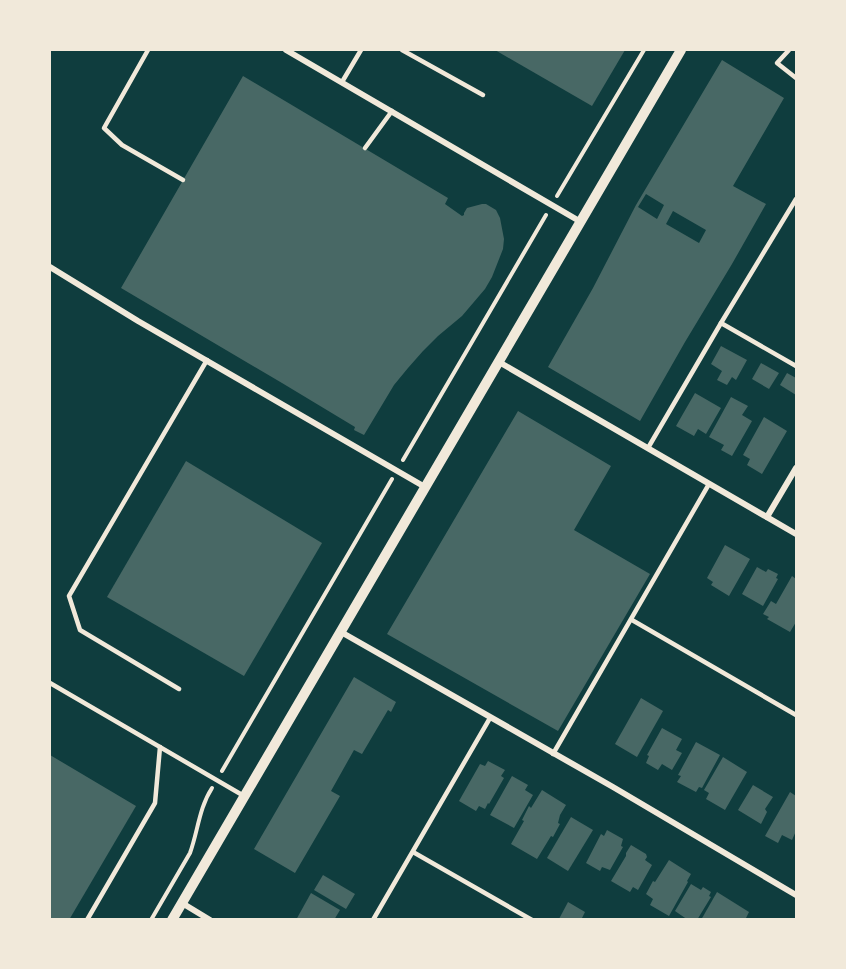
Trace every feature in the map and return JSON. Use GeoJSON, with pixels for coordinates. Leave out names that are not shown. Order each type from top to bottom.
{"type":"FeatureCollection","features":[{"type":"Feature","properties":{"kind":"street"},"geometry":{"type":"LineString","coordinates":[[286,50],[581,222]]}},
{"type":"Feature","properties":{"kind":"street"},"geometry":{"type":"LineString","coordinates":[[172,920],[681,50]]}},
{"type":"Feature","properties":{"kind":"street"},"geometry":{"type":"LineString","coordinates":[[50,267],[424,487]]}},
{"type":"Feature","properties":{"kind":"street"},"geometry":{"type":"LineString","coordinates":[[499,362],[796,534]]}},
{"type":"Feature","properties":{"kind":"street"},"geometry":{"type":"LineString","coordinates":[[767,517],[796,468]]}},
{"type":"Feature","properties":{"kind":"street"},"geometry":{"type":"LineString","coordinates":[[340,632],[796,895]]}},
{"type":"Feature","properties":{"kind":"street"},"geometry":{"type":"LineString","coordinates":[[182,903],[210,920]]}},
{"type":"Feature","properties":{"kind":"lane"},"geometry":{"type":"LineString","coordinates":[[148,50],[104,128],[122,145],[183,180]]}},
{"type":"Feature","properties":{"kind":"lane"},"geometry":{"type":"LineString","coordinates":[[342,82],[361,50]]}},
{"type":"Feature","properties":{"kind":"lane"},"geometry":{"type":"LineString","coordinates":[[402,50],[483,94]]}},
{"type":"Feature","properties":{"kind":"lane"},"geometry":{"type":"LineString","coordinates":[[789,50],[777,63],[796,78]]}},
{"type":"Feature","properties":{"kind":"lane"},"geometry":{"type":"LineString","coordinates":[[365,148],[392,111]]}},
{"type":"Feature","properties":{"kind":"lane"},"geometry":{"type":"LineString","coordinates":[[648,448],[796,199]]}},
{"type":"Feature","properties":{"kind":"lane"},"geometry":{"type":"LineString","coordinates":[[721,323],[796,366]]}},
{"type":"Feature","properties":{"kind":"lane"},"geometry":{"type":"LineString","coordinates":[[179,689],[80,630],[69,596],[207,360]]}},
{"type":"Feature","properties":{"kind":"lane"},"geometry":{"type":"LineString","coordinates":[[553,754],[709,484]]}},
{"type":"Feature","properties":{"kind":"lane"},"geometry":{"type":"LineString","coordinates":[[632,620],[796,714]]}},
{"type":"Feature","properties":{"kind":"lane"},"geometry":{"type":"LineString","coordinates":[[50,683],[244,796]]}},
{"type":"Feature","properties":{"kind":"lane"},"geometry":{"type":"LineString","coordinates":[[373,920],[490,718]]}},
{"type":"Feature","properties":{"kind":"lane"},"geometry":{"type":"LineString","coordinates":[[87,920],[155,803],[160,747]]}},
{"type":"Feature","properties":{"kind":"lane"},"geometry":{"type":"LineString","coordinates":[[413,852],[532,920]]}},
{"type":"Feature","properties":{"kind":"building"},"geometry":{"type":"Polygon","coordinates":[[[495,50],[625,50],[592,106],[495,50]]]}},
{"type":"Feature","properties":{"kind":"building"},"geometry":{"type":"Polygon","coordinates":[[[722,60],[784,98],[733,186],[766,204],[640,421],[548,367],[593,288],[636,205],[722,60]],[[646,194],[638,207],[657,219],[664,205],[646,194]],[[673,211],[666,224],[699,243],[706,230],[673,211]]]}},
{"type":"Feature","properties":{"kind":"building"},"geometry":{"type":"Polygon","coordinates":[[[243,76],[448,198],[445,204],[462,216],[467,208],[486,204],[496,210],[500,218],[504,239],[503,249],[485,289],[462,316],[438,336],[408,368],[394,385],[364,435],[354,430],[355,427],[121,288],[243,76]]]}},
{"type":"Feature","properties":{"kind":"building"},"geometry":{"type":"Polygon","coordinates":[[[721,346],[747,360],[736,380],[732,377],[727,385],[717,380],[722,371],[711,364],[721,346]]]}},
{"type":"Feature","properties":{"kind":"building"},"geometry":{"type":"Polygon","coordinates":[[[761,363],[779,373],[769,389],[752,379],[761,363]]]}},
{"type":"Feature","properties":{"kind":"building"},"geometry":{"type":"Polygon","coordinates":[[[787,373],[796,378],[796,395],[780,385],[787,373]]]}},
{"type":"Feature","properties":{"kind":"building"},"geometry":{"type":"Polygon","coordinates":[[[695,393],[721,408],[706,434],[698,429],[694,436],[676,426],[695,393]]]}},
{"type":"Feature","properties":{"kind":"building"},"geometry":{"type":"Polygon","coordinates":[[[731,397],[748,406],[742,415],[752,421],[732,456],[721,450],[724,445],[709,437],[731,397]]]}},
{"type":"Feature","properties":{"kind":"building"},"geometry":{"type":"Polygon","coordinates":[[[518,411],[611,466],[574,530],[650,574],[558,731],[387,634],[518,411]]]}},
{"type":"Feature","properties":{"kind":"building"},"geometry":{"type":"Polygon","coordinates":[[[764,417],[787,431],[762,474],[747,465],[750,459],[743,455],[764,417]]]}},
{"type":"Feature","properties":{"kind":"building"},"geometry":{"type":"Polygon","coordinates":[[[186,461],[322,543],[244,676],[107,597],[186,461]]]}},
{"type":"Feature","properties":{"kind":"building"},"geometry":{"type":"Polygon","coordinates":[[[725,545],[750,559],[729,596],[711,585],[713,582],[707,578],[725,545]]]}},
{"type":"Feature","properties":{"kind":"building"},"geometry":{"type":"Polygon","coordinates":[[[757,567],[766,572],[768,569],[778,574],[776,578],[778,579],[763,606],[742,594],[757,567]]]}},
{"type":"Feature","properties":{"kind":"building"},"geometry":{"type":"Polygon","coordinates":[[[792,576],[796,579],[796,622],[790,632],[767,619],[769,617],[763,614],[771,601],[776,604],[792,576]]]}},
{"type":"Feature","properties":{"kind":"building"},"geometry":{"type":"Polygon","coordinates":[[[354,677],[396,702],[391,712],[388,710],[362,754],[354,750],[331,791],[340,796],[295,873],[254,849],[354,677]]]}},
{"type":"Feature","properties":{"kind":"building"},"geometry":{"type":"Polygon","coordinates":[[[641,698],[663,711],[637,757],[615,744],[641,698]]]}},
{"type":"Feature","properties":{"kind":"building"},"geometry":{"type":"Polygon","coordinates":[[[662,728],[682,739],[676,750],[682,753],[672,770],[662,764],[658,770],[646,763],[649,756],[647,755],[662,728]]]}},
{"type":"Feature","properties":{"kind":"building"},"geometry":{"type":"Polygon","coordinates":[[[696,742],[720,755],[702,788],[699,787],[696,792],[677,782],[681,776],[678,775],[696,742]]]}},
{"type":"Feature","properties":{"kind":"building"},"geometry":{"type":"Polygon","coordinates":[[[50,755],[136,806],[69,920],[50,920],[50,755]]]}},
{"type":"Feature","properties":{"kind":"building"},"geometry":{"type":"Polygon","coordinates":[[[723,757],[747,772],[725,810],[706,799],[709,793],[704,790],[723,757]]]}},
{"type":"Feature","properties":{"kind":"building"},"geometry":{"type":"Polygon","coordinates":[[[488,761],[505,770],[501,776],[504,778],[485,809],[479,806],[476,811],[459,801],[480,764],[485,766],[488,761]]]}},
{"type":"Feature","properties":{"kind":"building"},"geometry":{"type":"Polygon","coordinates":[[[512,776],[528,785],[525,790],[533,795],[514,828],[490,815],[512,776]]]}},
{"type":"Feature","properties":{"kind":"building"},"geometry":{"type":"Polygon","coordinates":[[[753,785],[773,797],[765,809],[767,812],[761,824],[738,810],[753,785]]]}},
{"type":"Feature","properties":{"kind":"building"},"geometry":{"type":"Polygon","coordinates":[[[542,790],[566,805],[560,815],[558,823],[560,824],[537,859],[511,844],[524,821],[522,820],[529,806],[531,808],[542,790]]]}},
{"type":"Feature","properties":{"kind":"building"},"geometry":{"type":"Polygon","coordinates":[[[790,792],[796,796],[796,831],[792,840],[782,835],[778,843],[765,836],[790,792]]]}},
{"type":"Feature","properties":{"kind":"building"},"geometry":{"type":"Polygon","coordinates":[[[571,817],[593,830],[568,871],[547,858],[571,817]]]}},
{"type":"Feature","properties":{"kind":"building"},"geometry":{"type":"Polygon","coordinates":[[[607,830],[623,839],[621,846],[623,847],[610,870],[602,867],[600,871],[586,863],[601,834],[604,836],[607,830]]]}},
{"type":"Feature","properties":{"kind":"building"},"geometry":{"type":"Polygon","coordinates":[[[631,845],[646,854],[645,860],[652,865],[638,890],[633,887],[630,892],[611,881],[631,845]]]}},
{"type":"Feature","properties":{"kind":"building"},"geometry":{"type":"Polygon","coordinates":[[[669,860],[691,874],[669,916],[650,905],[653,899],[646,894],[669,860]]]}},
{"type":"Feature","properties":{"kind":"building"},"geometry":{"type":"Polygon","coordinates":[[[323,875],[355,894],[346,909],[314,890],[323,875]]]}},
{"type":"Feature","properties":{"kind":"building"},"geometry":{"type":"Polygon","coordinates":[[[691,884],[701,890],[703,887],[711,892],[709,896],[711,897],[697,920],[688,920],[675,911],[691,884]]]}},
{"type":"Feature","properties":{"kind":"building"},"geometry":{"type":"Polygon","coordinates":[[[717,892],[749,912],[745,920],[701,920],[717,892]]]}},
{"type":"Feature","properties":{"kind":"building"},"geometry":{"type":"Polygon","coordinates":[[[311,893],[340,910],[334,920],[296,920],[311,893]]]}},
{"type":"Feature","properties":{"kind":"building"},"geometry":{"type":"Polygon","coordinates":[[[568,902],[585,912],[581,920],[559,919],[568,902]]]}}]}
